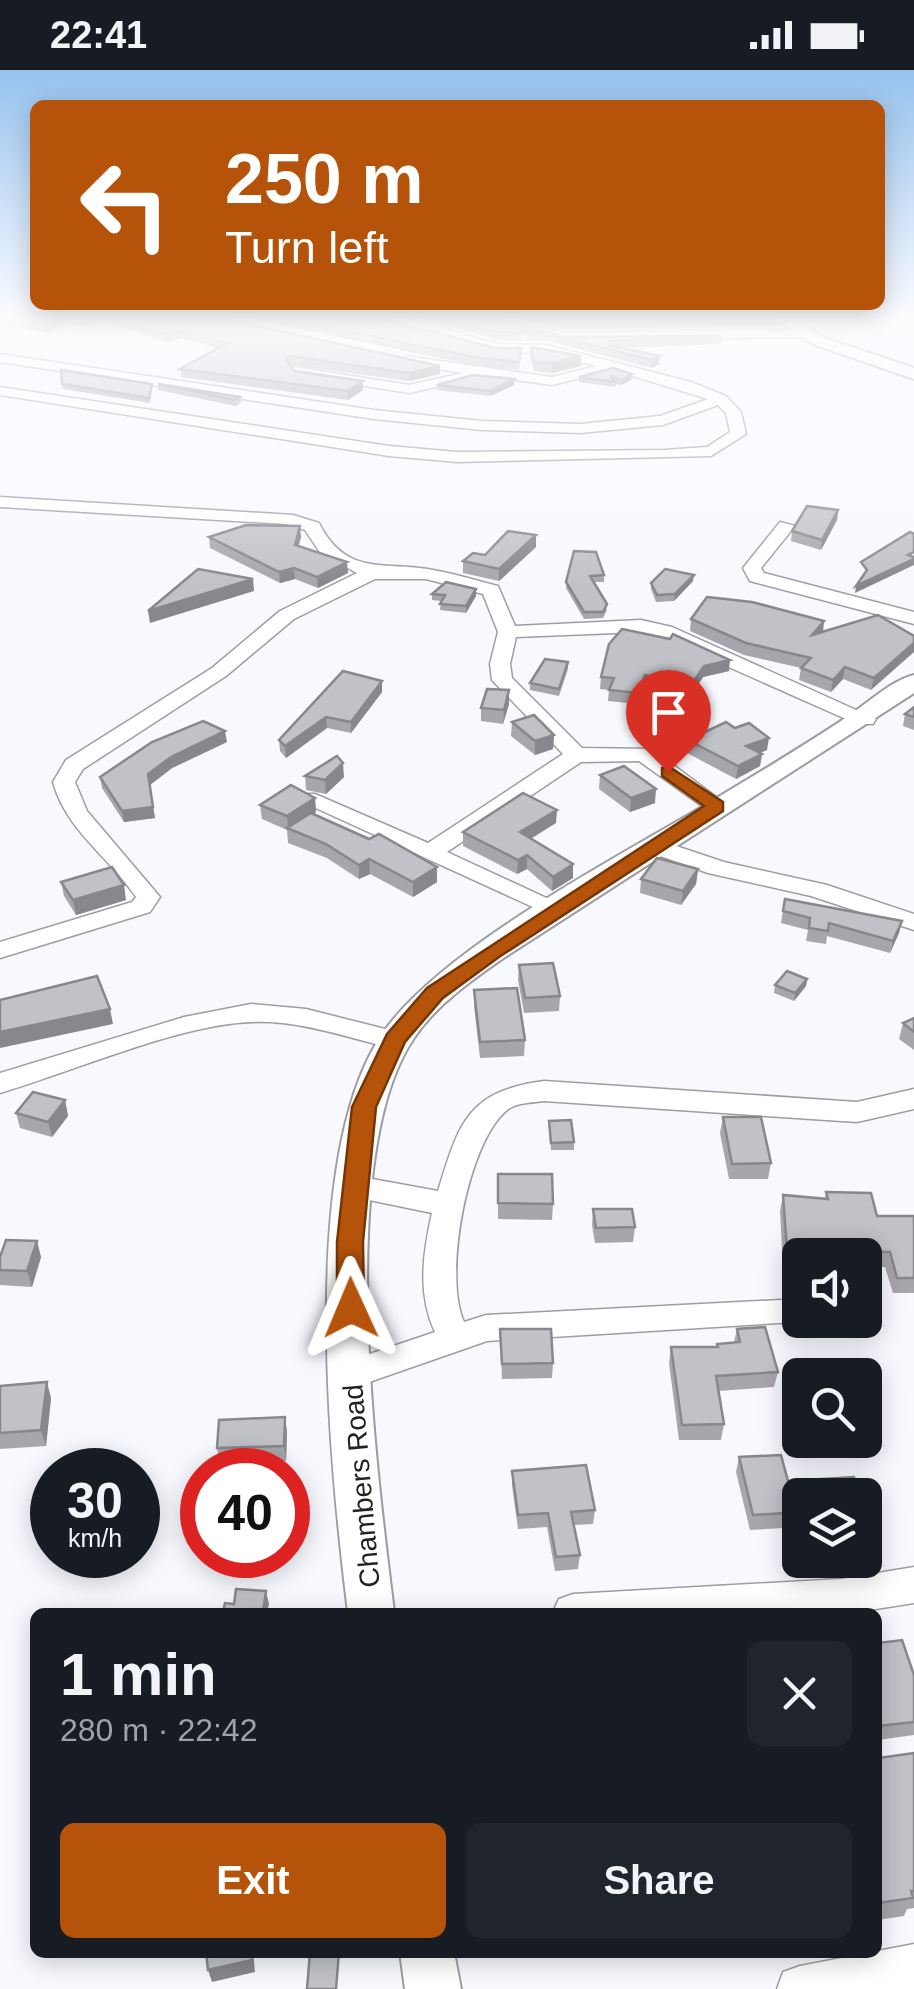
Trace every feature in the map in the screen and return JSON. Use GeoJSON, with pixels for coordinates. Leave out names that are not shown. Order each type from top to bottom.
{"type":"FeatureCollection","features":[{"type":"Feature","properties":{"kind":"street"},"geometry":{"type":"LineString","coordinates":[[107,408],[389,451],[542,459],[711,451],[738,434],[729,408]]}},
{"type":"Feature","properties":{"kind":"street"},"geometry":{"type":"LineString","coordinates":[[331,408],[512,426],[635,426],[709,408]]}},
{"type":"Feature","properties":{"kind":"street"},"geometry":{"type":"LineString","coordinates":[[0,502],[286,519],[313,527],[315,540],[326,550],[372,574],[445,577],[491,590],[508,632],[500,664],[502,680],[576,755]]}},
{"type":"Feature","properties":{"kind":"street"},"geometry":{"type":"LineString","coordinates":[[786,526],[752,568],[756,577],[914,618]]}},
{"type":"Feature","properties":{"kind":"street"},"geometry":{"type":"LineString","coordinates":[[0,950],[130,913],[148,896],[134,872],[68,803],[64,782],[74,766],[219,672],[287,614],[372,574]]}},
{"type":"Feature","properties":{"kind":"street"},"geometry":{"type":"LineString","coordinates":[[508,632],[641,626],[665,630],[865,718]]}},
{"type":"Feature","properties":{"kind":"street","name":"Chambers Road"},"geometry":{"type":"LineString","coordinates":[[371,1608],[354,1459],[350,1242],[364,1107],[395,1040],[435,993],[555,908],[652,845],[865,718],[914,682]]}},
{"type":"Feature","properties":{"kind":"street"},"geometry":{"type":"LineString","coordinates":[[432,851],[490,808],[576,755],[644,754],[717,806]]}},
{"type":"Feature","properties":{"kind":"street"},"geometry":{"type":"LineString","coordinates":[[307,799],[555,908]]}},
{"type":"Feature","properties":{"kind":"street"},"geometry":{"type":"LineString","coordinates":[[652,845],[717,868],[818,890],[914,922]]}},
{"type":"Feature","properties":{"kind":"street"},"geometry":{"type":"LineString","coordinates":[[0,1083],[194,1024],[251,1013],[306,1018],[395,1040]]}},
{"type":"Feature","properties":{"kind":"street"},"geometry":{"type":"LineString","coordinates":[[455,1338],[440,1304],[440,1255],[450,1204],[477,1126],[499,1100],[544,1090],[857,1112],[914,1099]]}},
{"type":"Feature","properties":{"kind":"street"},"geometry":{"type":"LineString","coordinates":[[356,1187],[450,1204]]}},
{"type":"Feature","properties":{"kind":"street"},"geometry":{"type":"LineString","coordinates":[[352,1374],[455,1338],[510,1326],[782,1313]]}},
{"type":"Feature","properties":{"kind":"street"},"geometry":{"type":"LineString","coordinates":[[641,1608],[842,1596],[914,1585]]}},
{"type":"Feature","properties":{"kind":"street"},"geometry":{"type":"LineString","coordinates":[[427,1958],[433,1989]]}},
{"type":"Feature","properties":{"kind":"street"},"geometry":{"type":"LineString","coordinates":[[800,1989],[914,1967]]}},
{"type":"Feature","properties":{"kind":"building"},"geometry":{"type":"Polygon","coordinates":[[[807,506],[838,510],[822,540],[792,531],[807,506]]]}},
{"type":"Feature","properties":{"kind":"building"},"geometry":{"type":"Polygon","coordinates":[[[246,525],[300,526],[295,545],[347,562],[317,577],[294,568],[279,572],[209,537],[246,525]]]}},
{"type":"Feature","properties":{"kind":"building"},"geometry":{"type":"Polygon","coordinates":[[[508,531],[536,535],[499,569],[463,561],[473,553],[485,555],[508,531]]]}},
{"type":"Feature","properties":{"kind":"building"},"geometry":{"type":"Polygon","coordinates":[[[910,532],[914,534],[914,552],[908,555],[914,559],[856,586],[867,570],[861,562],[910,532]]]}},
{"type":"Feature","properties":{"kind":"building"},"geometry":{"type":"Polygon","coordinates":[[[574,551],[596,552],[604,575],[590,576],[607,604],[603,612],[584,612],[566,582],[574,551]]]}},
{"type":"Feature","properties":{"kind":"building"},"geometry":{"type":"Polygon","coordinates":[[[198,569],[253,579],[148,611],[198,569]]]}},
{"type":"Feature","properties":{"kind":"building"},"geometry":{"type":"Polygon","coordinates":[[[665,569],[694,575],[675,594],[657,595],[651,583],[665,569]]]}},
{"type":"Feature","properties":{"kind":"building"},"geometry":{"type":"Polygon","coordinates":[[[446,582],[476,589],[466,606],[440,604],[445,595],[432,594],[446,582]]]}},
{"type":"Feature","properties":{"kind":"building"},"geometry":{"type":"Polygon","coordinates":[[[707,597],[752,602],[824,621],[812,635],[878,615],[914,636],[914,643],[874,678],[845,667],[833,680],[801,668],[811,658],[746,643],[691,619],[707,597]]]}},
{"type":"Feature","properties":{"kind":"building"},"geometry":{"type":"Polygon","coordinates":[[[622,629],[670,639],[673,634],[730,660],[704,666],[691,685],[645,675],[638,693],[609,690],[614,678],[601,677],[609,644],[622,629]]]}},
{"type":"Feature","properties":{"kind":"building"},"geometry":{"type":"Polygon","coordinates":[[[545,659],[568,662],[559,689],[530,683],[545,659]]]}},
{"type":"Feature","properties":{"kind":"building"},"geometry":{"type":"Polygon","coordinates":[[[343,671],[382,681],[351,722],[326,717],[285,746],[279,740],[343,671]]]}},
{"type":"Feature","properties":{"kind":"building"},"geometry":{"type":"Polygon","coordinates":[[[487,689],[509,690],[504,710],[481,708],[487,689]]]}},
{"type":"Feature","properties":{"kind":"building"},"geometry":{"type":"Polygon","coordinates":[[[534,715],[554,735],[535,741],[512,722],[534,715]]]}},
{"type":"Feature","properties":{"kind":"building"},"geometry":{"type":"Polygon","coordinates":[[[203,721],[225,731],[171,757],[148,774],[153,807],[122,811],[100,777],[152,742],[203,721]]]}},
{"type":"Feature","properties":{"kind":"building"},"geometry":{"type":"Polygon","coordinates":[[[726,722],[735,728],[749,723],[769,738],[746,746],[762,754],[738,766],[688,740],[726,722]]]}},
{"type":"Feature","properties":{"kind":"building"},"geometry":{"type":"Polygon","coordinates":[[[337,756],[343,763],[325,780],[305,776],[337,756]]]}},
{"type":"Feature","properties":{"kind":"building"},"geometry":{"type":"Polygon","coordinates":[[[624,766],[656,789],[631,798],[600,775],[624,766]]]}},
{"type":"Feature","properties":{"kind":"building"},"geometry":{"type":"Polygon","coordinates":[[[291,785],[315,798],[287,816],[260,805],[291,785]]]}},
{"type":"Feature","properties":{"kind":"building"},"geometry":{"type":"Polygon","coordinates":[[[523,793],[557,810],[520,832],[573,864],[553,877],[527,855],[518,860],[463,832],[523,793]]]}},
{"type":"Feature","properties":{"kind":"building"},"geometry":{"type":"Polygon","coordinates":[[[311,813],[369,839],[379,834],[437,867],[413,882],[369,859],[359,865],[326,844],[287,828],[311,813]]]}},
{"type":"Feature","properties":{"kind":"building"},"geometry":{"type":"Polygon","coordinates":[[[657,858],[698,869],[683,891],[641,879],[657,858]]]}},
{"type":"Feature","properties":{"kind":"building"},"geometry":{"type":"Polygon","coordinates":[[[112,867],[124,885],[73,900],[61,882],[112,867]]]}},
{"type":"Feature","properties":{"kind":"building"},"geometry":{"type":"Polygon","coordinates":[[[785,899],[902,921],[893,941],[829,923],[828,931],[809,928],[810,918],[783,911],[785,899]]]}},
{"type":"Feature","properties":{"kind":"building"},"geometry":{"type":"Polygon","coordinates":[[[553,963],[560,996],[525,998],[519,965],[553,963]]]}},
{"type":"Feature","properties":{"kind":"building"},"geometry":{"type":"Polygon","coordinates":[[[787,971],[807,979],[795,993],[775,985],[787,971]]]}},
{"type":"Feature","properties":{"kind":"building"},"geometry":{"type":"Polygon","coordinates":[[[97,976],[110,1009],[0,1032],[0,1000],[97,976]]]}},
{"type":"Feature","properties":{"kind":"building"},"geometry":{"type":"Polygon","coordinates":[[[517,988],[525,1040],[480,1042],[474,990],[517,988]]]}},
{"type":"Feature","properties":{"kind":"building"},"geometry":{"type":"Polygon","coordinates":[[[914,1018],[914,1032],[903,1023],[914,1018]]]}},
{"type":"Feature","properties":{"kind":"building"},"geometry":{"type":"Polygon","coordinates":[[[33,1092],[65,1100],[48,1122],[16,1113],[33,1092]]]}},
{"type":"Feature","properties":{"kind":"building"},"geometry":{"type":"Polygon","coordinates":[[[723,1117],[761,1117],[771,1163],[732,1164],[723,1117]]]}},
{"type":"Feature","properties":{"kind":"building"},"geometry":{"type":"Polygon","coordinates":[[[571,1120],[574,1142],[551,1143],[549,1121],[571,1120]]]}},
{"type":"Feature","properties":{"kind":"building"},"geometry":{"type":"Polygon","coordinates":[[[498,1174],[552,1174],[553,1204],[498,1203],[498,1174]]]}},
{"type":"Feature","properties":{"kind":"building"},"geometry":{"type":"Polygon","coordinates":[[[826,1192],[871,1193],[877,1216],[914,1216],[914,1278],[897,1278],[890,1252],[882,1252],[882,1238],[786,1238],[783,1195],[828,1199],[826,1192]]]}},
{"type":"Feature","properties":{"kind":"building"},"geometry":{"type":"Polygon","coordinates":[[[593,1209],[632,1209],[635,1227],[596,1228],[593,1209]]]}},
{"type":"Feature","properties":{"kind":"building"},"geometry":{"type":"Polygon","coordinates":[[[6,1240],[37,1241],[27,1271],[0,1270],[6,1240]]]}},
{"type":"Feature","properties":{"kind":"building"},"geometry":{"type":"Polygon","coordinates":[[[765,1327],[778,1372],[716,1376],[724,1424],[682,1425],[671,1347],[718,1347],[717,1344],[740,1342],[737,1329],[765,1327]]]}},
{"type":"Feature","properties":{"kind":"building"},"geometry":{"type":"Polygon","coordinates":[[[500,1329],[551,1329],[553,1363],[502,1364],[500,1329]]]}},
{"type":"Feature","properties":{"kind":"building"},"geometry":{"type":"Polygon","coordinates":[[[47,1382],[41,1430],[0,1433],[0,1386],[47,1382]]]}},
{"type":"Feature","properties":{"kind":"building"},"geometry":{"type":"Polygon","coordinates":[[[285,1417],[284,1446],[217,1448],[219,1420],[285,1417]]]}},
{"type":"Feature","properties":{"kind":"building"},"geometry":{"type":"Polygon","coordinates":[[[781,1455],[787,1478],[782,1478],[782,1513],[753,1515],[739,1457],[781,1455]]]}},
{"type":"Feature","properties":{"kind":"building"},"geometry":{"type":"Polygon","coordinates":[[[586,1465],[595,1510],[571,1512],[580,1555],[556,1557],[548,1513],[518,1515],[512,1471],[586,1465]]]}},
{"type":"Feature","properties":{"kind":"building"},"geometry":{"type":"Polygon","coordinates":[[[236,1589],[266,1591],[264,1608],[224,1608],[225,1603],[234,1604],[236,1589]]]}},
{"type":"Feature","properties":{"kind":"building"},"geometry":{"type":"Polygon","coordinates":[[[902,1640],[914,1675],[914,1722],[882,1726],[882,1642],[902,1640]]]}},
{"type":"Feature","properties":{"kind":"building"},"geometry":{"type":"Polygon","coordinates":[[[914,1753],[913,1898],[882,1902],[882,1757],[914,1753]]]}},
{"type":"Feature","properties":{"kind":"building"},"geometry":{"type":"Polygon","coordinates":[[[207,1958],[252,1958],[252,1960],[208,1970],[207,1958]]]}},
{"type":"Feature","properties":{"kind":"building"},"geometry":{"type":"Polygon","coordinates":[[[310,1958],[339,1958],[336,1989],[307,1989],[310,1958]]]}},
{"type":"Feature","properties":{"kind":"route"},"geometry":{"type":"LineString","coordinates":[[351,1308],[350,1242],[364,1107],[395,1040],[435,993],[555,908],[717,806],[668,772]]}}]}
